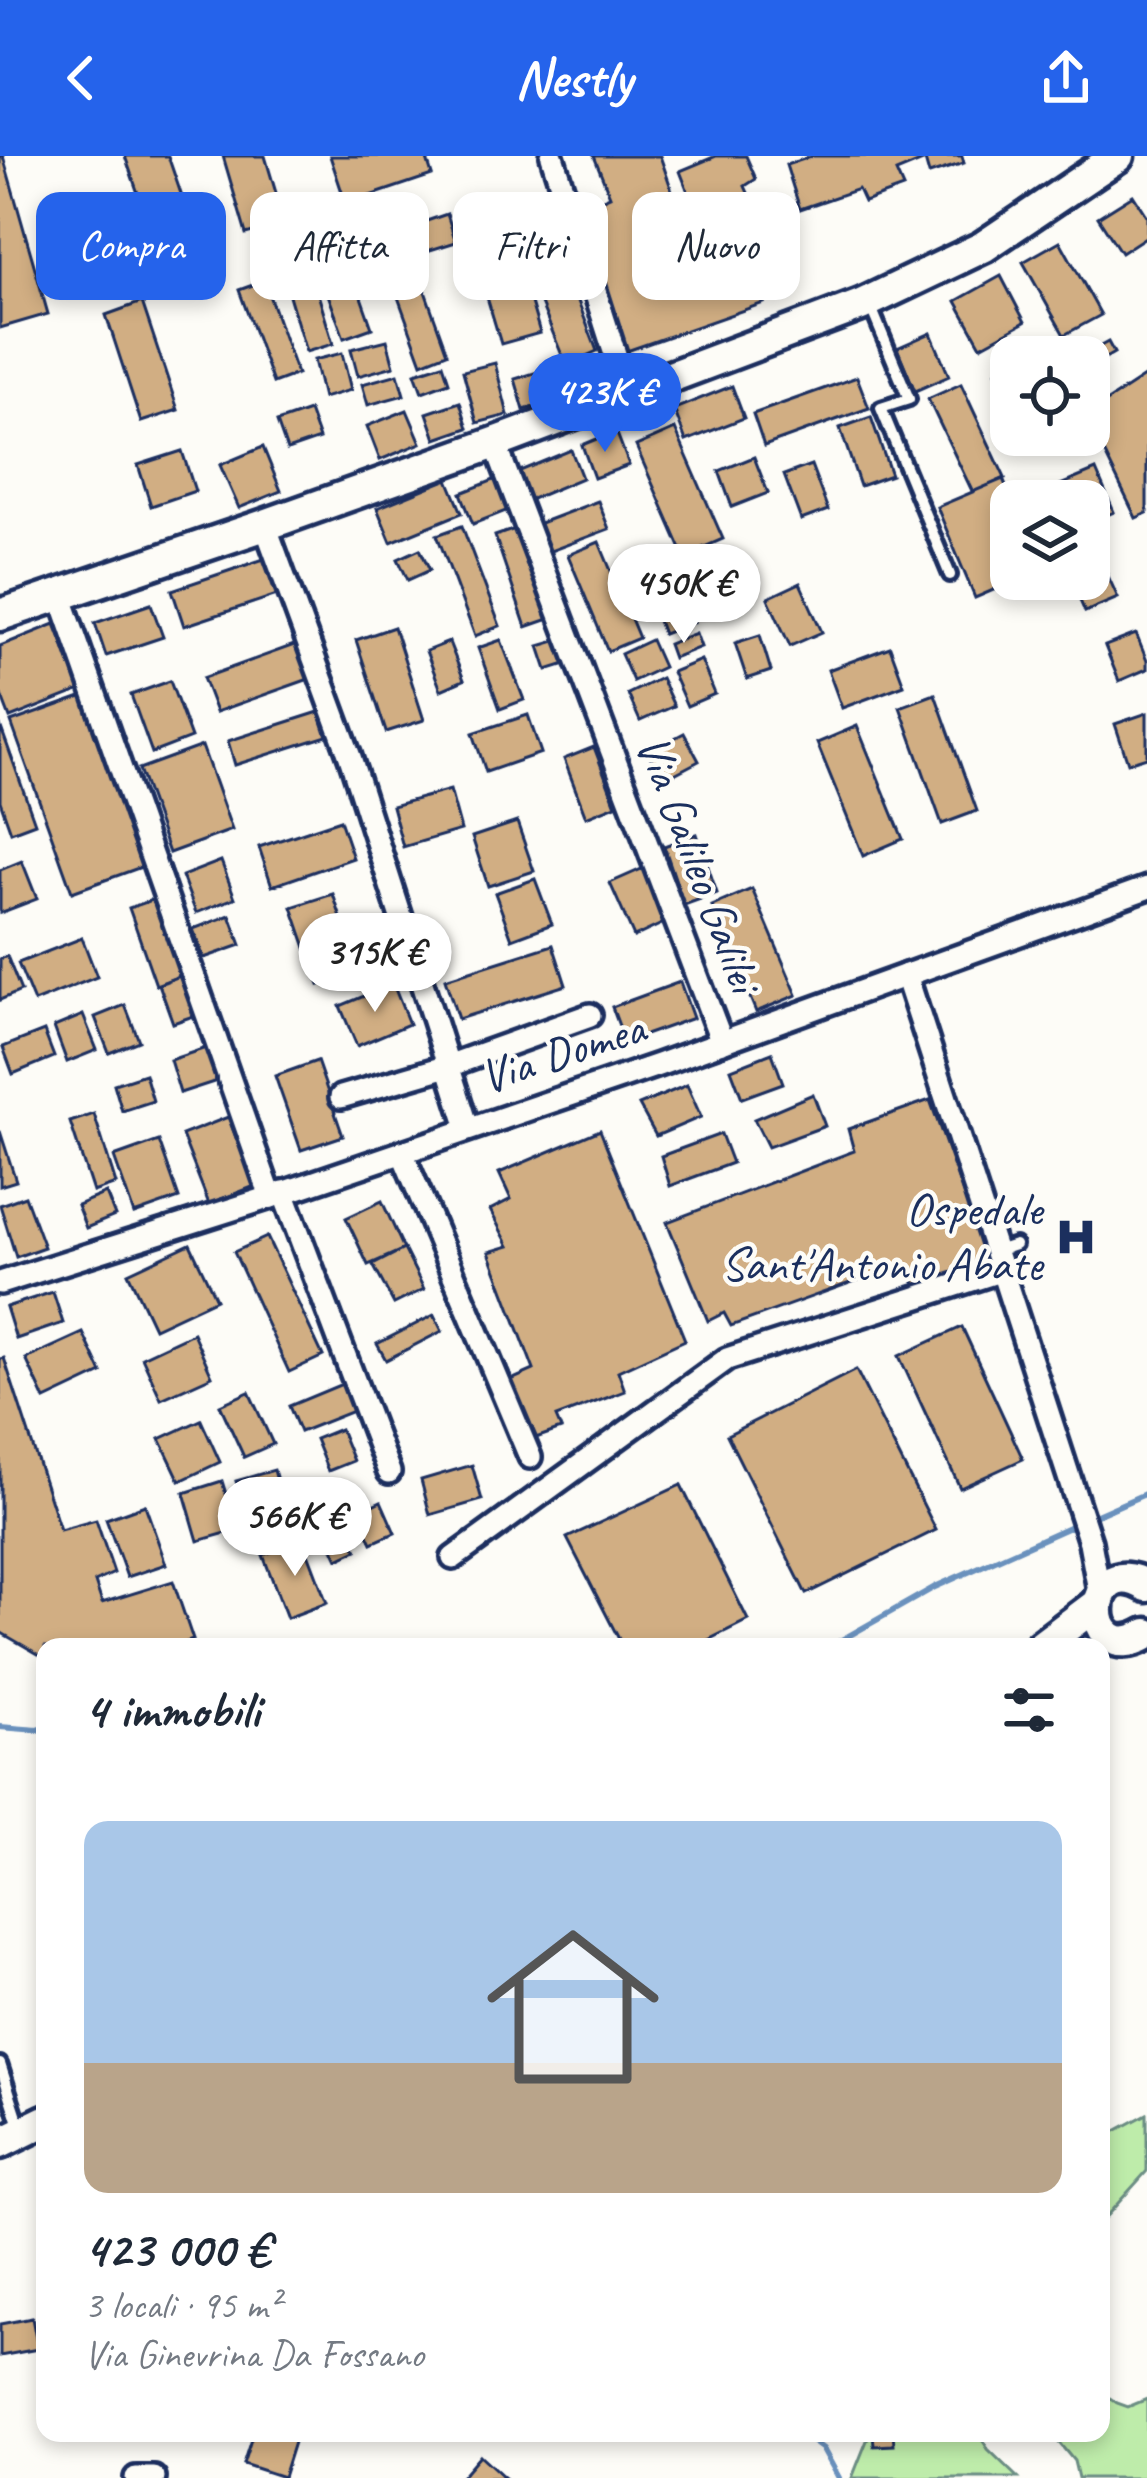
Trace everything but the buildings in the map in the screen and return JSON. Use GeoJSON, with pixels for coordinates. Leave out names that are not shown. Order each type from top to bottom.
{"type":"FeatureCollection","features":[{"type":"Feature","properties":{"kind":"street"},"geometry":{"type":"LineString","coordinates":[[551,156],[627,392]]}},
{"type":"Feature","properties":{"kind":"street"},"geometry":{"type":"LineString","coordinates":[[0,615],[495,443],[868,302],[983,247],[1118,156]]}},
{"type":"Feature","properties":{"kind":"street","name":"Via Galileo Galilei"},"geometry":{"type":"LineString","coordinates":[[495,443],[722,1042]]}},
{"type":"Feature","properties":{"kind":"street"},"geometry":{"type":"LineString","coordinates":[[266,525],[350,758],[468,1128]]}},
{"type":"Feature","properties":{"kind":"street"},"geometry":{"type":"LineString","coordinates":[[60,595],[277,1194],[389,1472]]}},
{"type":"Feature","properties":{"kind":"street","name":"Via Domea"},"geometry":{"type":"LineString","coordinates":[[0,1283],[722,1042],[1147,887]]}},
{"type":"Feature","properties":{"kind":"street"},"geometry":{"type":"LineString","coordinates":[[905,975],[1005,1255],[1090,1546],[1113,1599],[1108,1634],[1125,1641],[1147,1634]]}},
{"type":"Feature","properties":{"kind":"street"},"geometry":{"type":"LineString","coordinates":[[341,1097],[448,1066],[590,1015]]}},
{"type":"Feature","properties":{"kind":"street"},"geometry":{"type":"LineString","coordinates":[[402,1152],[530,1457]]}},
{"type":"Feature","properties":{"kind":"street"},"geometry":{"type":"LineString","coordinates":[[453,1558],[727,1359],[1005,1255]]}},
{"type":"Feature","properties":{"kind":"street"},"geometry":{"type":"LineString","coordinates":[[1053,1638],[1113,1599]]}},
{"type":"Feature","properties":{"kind":"street"},"geometry":{"type":"LineString","coordinates":[[136,2478],[154,2478]]}},
{"type":"Feature","properties":{"kind":"lane"},"geometry":{"type":"LineString","coordinates":[[868,302],[908,399],[880,408],[950,575]]}},
{"type":"Feature","properties":{"kind":"lane"},"geometry":{"type":"LineString","coordinates":[[0,2065],[22,2132]]}},
{"type":"Feature","properties":{"kind":"green space"},"geometry":{"type":"Polygon","coordinates":[[[1147,2114],[1147,2171],[1110,2212],[1110,2134],[1147,2114]]]}},
{"type":"Feature","properties":{"kind":"green space"},"geometry":{"type":"Polygon","coordinates":[[[1110,2398],[1128,2407],[1147,2399],[1147,2478],[1078,2478],[1074,2461],[1058,2442],[1110,2442],[1110,2398]]]}},
{"type":"Feature","properties":{"kind":"green space"},"geometry":{"type":"Polygon","coordinates":[[[866,2442],[984,2442],[1018,2478],[852,2478],[866,2442]]]}},
{"type":"Feature","properties":{"kind":"waterway"},"geometry":{"type":"LineString","coordinates":[[1090,1518],[1147,1493]]}},
{"type":"Feature","properties":{"kind":"waterway"},"geometry":{"type":"LineString","coordinates":[[845,1638],[935,1587],[1078,1523]]}},
{"type":"Feature","properties":{"kind":"waterway"},"geometry":{"type":"LineString","coordinates":[[0,1727],[36,1730]]}},
{"type":"Feature","properties":{"kind":"waterway"},"geometry":{"type":"LineString","coordinates":[[813,2442],[823,2449],[839,2478]]}},
{"type":"Feature","properties":{"kind":"place","name":"Ospedale Sant'Antonio Abate"},"geometry":{"type":"Point","coordinates":[1076,1237]}}]}
